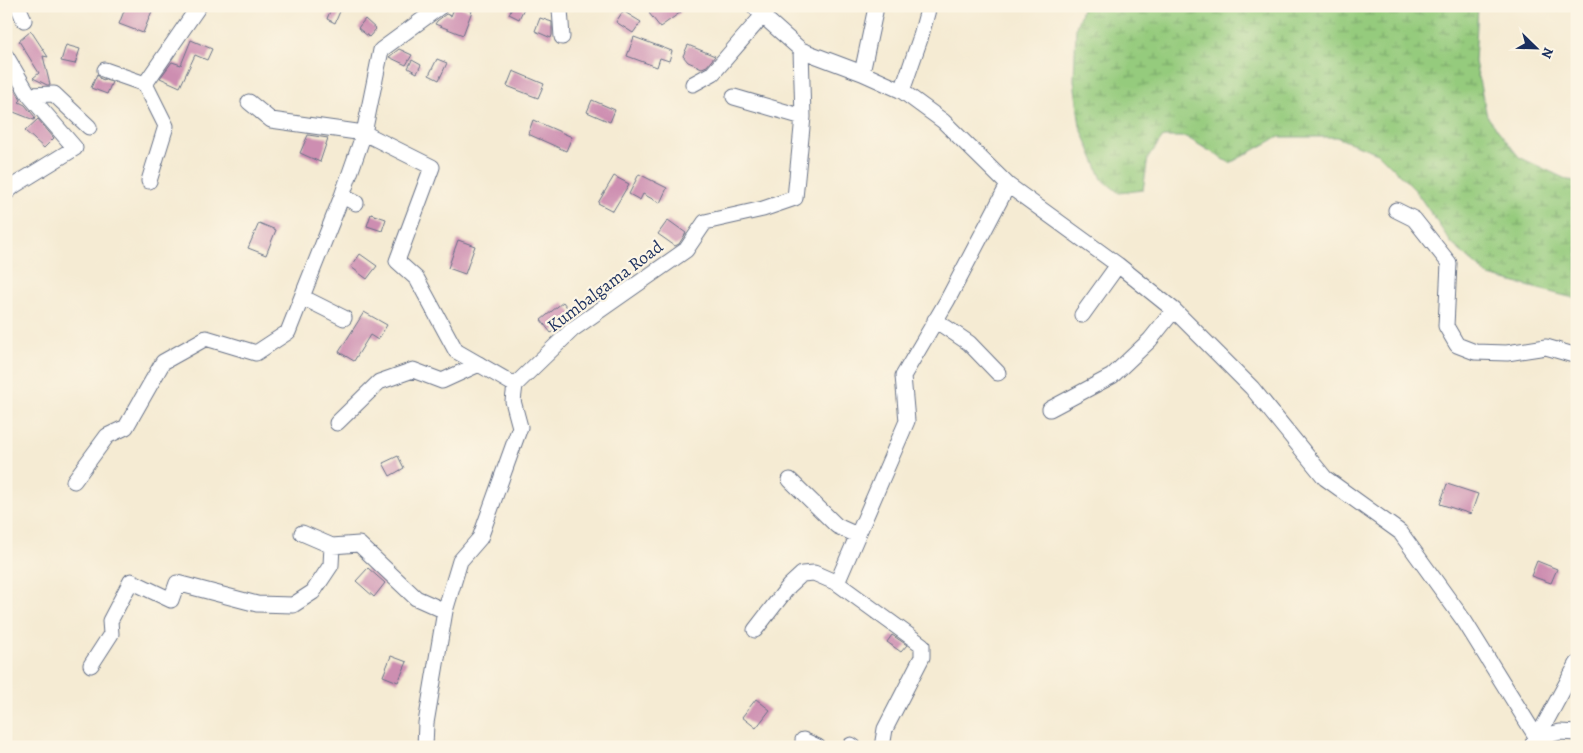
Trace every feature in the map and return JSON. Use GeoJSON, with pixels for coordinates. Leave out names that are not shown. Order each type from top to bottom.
{"type":"FeatureCollection","features":[{"type":"Feature","properties":{"kind":"street"},"geometry":{"type":"LineString","coordinates":[[145,84],[199,6]]}},
{"type":"Feature","properties":{"kind":"street"},"geometry":{"type":"LineString","coordinates":[[74,481],[107,436],[126,427],[163,362],[206,338],[256,352],[288,332],[302,297],[349,200],[381,50],[441,6]]}},
{"type":"Feature","properties":{"kind":"street"},"geometry":{"type":"LineString","coordinates":[[561,6],[562,37]]}},
{"type":"Feature","properties":{"kind":"street"},"geometry":{"type":"LineString","coordinates":[[902,91],[930,6]]}},
{"type":"Feature","properties":{"kind":"street"},"geometry":{"type":"LineString","coordinates":[[693,84],[713,73],[763,10],[801,50],[862,73],[902,91],[943,121],[1008,185],[1118,265],[1174,310],[1252,388],[1324,478],[1400,532],[1465,622],[1534,742]]}},
{"type":"Feature","properties":{"kind":"street"},"geometry":{"type":"LineString","coordinates":[[862,73],[875,12]]}},
{"type":"Feature","properties":{"kind":"street","name":"Kumbalgama Road"},"geometry":{"type":"LineString","coordinates":[[516,385],[573,329],[686,250],[704,222],[763,209],[795,198],[804,117],[801,50]]}},
{"type":"Feature","properties":{"kind":"street"},"geometry":{"type":"LineString","coordinates":[[6,56],[29,95],[74,148],[15,185],[6,193]]}},
{"type":"Feature","properties":{"kind":"street"},"geometry":{"type":"LineString","coordinates":[[105,70],[145,84],[166,126],[149,181]]}},
{"type":"Feature","properties":{"kind":"street"},"geometry":{"type":"LineString","coordinates":[[29,95],[54,94],[89,127]]}},
{"type":"Feature","properties":{"kind":"street"},"geometry":{"type":"LineString","coordinates":[[734,97],[804,117]]}},
{"type":"Feature","properties":{"kind":"street"},"geometry":{"type":"LineString","coordinates":[[249,102],[271,120],[364,132],[432,167],[397,260],[416,279],[456,351],[516,385],[513,401],[520,427],[480,538],[460,561],[445,612],[426,723],[425,747]]}},
{"type":"Feature","properties":{"kind":"street"},"geometry":{"type":"LineString","coordinates":[[837,583],[907,420],[903,376],[1008,185]]}},
{"type":"Feature","properties":{"kind":"street"},"geometry":{"type":"LineString","coordinates":[[1396,210],[1414,219],[1449,263],[1446,326],[1457,345],[1474,352],[1507,354],[1546,347],[1577,356]]}},
{"type":"Feature","properties":{"kind":"street"},"geometry":{"type":"LineString","coordinates":[[1082,315],[1118,265]]}},
{"type":"Feature","properties":{"kind":"street"},"geometry":{"type":"LineString","coordinates":[[302,297],[344,318]]}},
{"type":"Feature","properties":{"kind":"street"},"geometry":{"type":"LineString","coordinates":[[1050,409],[1112,376],[1150,340],[1174,310]]}},
{"type":"Feature","properties":{"kind":"street"},"geometry":{"type":"LineString","coordinates":[[935,320],[969,343],[998,373]]}},
{"type":"Feature","properties":{"kind":"street"},"geometry":{"type":"LineString","coordinates":[[337,423],[379,382],[413,370],[442,381],[479,364]]}},
{"type":"Feature","properties":{"kind":"street"},"geometry":{"type":"LineString","coordinates":[[790,480],[837,526],[856,536]]}},
{"type":"Feature","properties":{"kind":"street"},"geometry":{"type":"LineString","coordinates":[[302,533],[332,546],[359,544],[416,598],[445,612]]}},
{"type":"Feature","properties":{"kind":"street"},"geometry":{"type":"LineString","coordinates":[[91,665],[112,634],[110,620],[132,581],[171,600],[177,583],[257,604],[294,605],[312,592],[331,565],[332,546]]}},
{"type":"Feature","properties":{"kind":"street"},"geometry":{"type":"LineString","coordinates":[[755,630],[789,586],[802,574],[814,573],[837,583],[922,646],[922,657],[884,729],[882,747]]}},
{"type":"Feature","properties":{"kind":"street"},"geometry":{"type":"LineString","coordinates":[[1534,742],[1577,664]]}},
{"type":"Feature","properties":{"kind":"street"},"geometry":{"type":"LineString","coordinates":[[1534,742],[1560,732],[1577,733]]}},
{"type":"Feature","properties":{"kind":"street"},"geometry":{"type":"LineString","coordinates":[[803,740],[818,747]]}},
{"type":"Feature","properties":{"kind":"street"},"geometry":{"type":"LineString","coordinates":[[850,747],[851,745],[854,747]]}},
{"type":"Feature","properties":{"kind":"green space"},"geometry":{"type":"Polygon","coordinates":[[[1083,6],[1478,6],[1475,62],[1487,116],[1519,157],[1568,180],[1577,181],[1577,299],[1489,276],[1452,244],[1415,190],[1378,153],[1336,137],[1278,137],[1230,163],[1186,137],[1163,137],[1148,158],[1143,190],[1119,193],[1102,179],[1080,126],[1074,80],[1076,27],[1083,6]]]}},
{"type":"Feature","properties":{"kind":"building"},"geometry":{"type":"Polygon","coordinates":[[[126,6],[140,6],[152,11],[143,33],[119,24],[126,6]]]}},
{"type":"Feature","properties":{"kind":"building"},"geometry":{"type":"Polygon","coordinates":[[[332,6],[341,9],[335,23],[327,19],[332,6]]]}},
{"type":"Feature","properties":{"kind":"building"},"geometry":{"type":"Polygon","coordinates":[[[455,6],[472,11],[463,35],[435,24],[446,14],[451,16],[455,6]]]}},
{"type":"Feature","properties":{"kind":"building"},"geometry":{"type":"Polygon","coordinates":[[[513,6],[525,6],[519,19],[509,14],[513,6]]]}},
{"type":"Feature","properties":{"kind":"building"},"geometry":{"type":"Polygon","coordinates":[[[657,6],[676,6],[681,12],[660,27],[649,13],[657,6]]]}},
{"type":"Feature","properties":{"kind":"building"},"geometry":{"type":"Polygon","coordinates":[[[623,11],[641,22],[633,33],[616,22],[623,11]]]}},
{"type":"Feature","properties":{"kind":"building"},"geometry":{"type":"Polygon","coordinates":[[[540,18],[552,22],[551,38],[535,31],[540,18]]]}},
{"type":"Feature","properties":{"kind":"building"},"geometry":{"type":"Polygon","coordinates":[[[365,19],[376,29],[369,37],[358,28],[365,19]]]}},
{"type":"Feature","properties":{"kind":"building"},"geometry":{"type":"Polygon","coordinates":[[[31,31],[48,57],[43,56],[50,85],[33,78],[39,73],[19,41],[31,31]]]}},
{"type":"Feature","properties":{"kind":"building"},"geometry":{"type":"Polygon","coordinates":[[[634,37],[672,51],[669,61],[660,58],[657,67],[627,56],[634,37]]]}},
{"type":"Feature","properties":{"kind":"building"},"geometry":{"type":"Polygon","coordinates":[[[191,40],[212,49],[207,60],[195,55],[180,87],[160,78],[172,62],[181,65],[191,40]]]}},
{"type":"Feature","properties":{"kind":"building"},"geometry":{"type":"Polygon","coordinates":[[[66,45],[80,49],[75,64],[61,61],[66,45]]]}},
{"type":"Feature","properties":{"kind":"building"},"geometry":{"type":"Polygon","coordinates":[[[688,45],[715,56],[707,66],[702,68],[688,62],[683,56],[688,45]]]}},
{"type":"Feature","properties":{"kind":"building"},"geometry":{"type":"Polygon","coordinates":[[[399,49],[412,55],[406,65],[389,57],[399,49]]]}},
{"type":"Feature","properties":{"kind":"building"},"geometry":{"type":"Polygon","coordinates":[[[437,59],[447,63],[439,80],[429,75],[437,59]]]}},
{"type":"Feature","properties":{"kind":"building"},"geometry":{"type":"Polygon","coordinates":[[[412,60],[421,65],[417,73],[408,68],[412,60]]]}},
{"type":"Feature","properties":{"kind":"building"},"geometry":{"type":"Polygon","coordinates":[[[513,71],[544,84],[538,98],[507,86],[513,71]]]}},
{"type":"Feature","properties":{"kind":"building"},"geometry":{"type":"Polygon","coordinates":[[[97,74],[101,79],[112,82],[107,94],[91,88],[97,74]]]}},
{"type":"Feature","properties":{"kind":"building"},"geometry":{"type":"Polygon","coordinates":[[[6,75],[21,100],[19,102],[25,105],[35,117],[34,120],[6,109],[6,75]]]}},
{"type":"Feature","properties":{"kind":"building"},"geometry":{"type":"Polygon","coordinates":[[[592,100],[615,110],[610,122],[587,112],[592,100]]]}},
{"type":"Feature","properties":{"kind":"building"},"geometry":{"type":"Polygon","coordinates":[[[38,119],[54,138],[44,148],[25,131],[38,119]]]}},
{"type":"Feature","properties":{"kind":"building"},"geometry":{"type":"Polygon","coordinates":[[[533,120],[572,137],[566,151],[528,134],[533,120]]]}},
{"type":"Feature","properties":{"kind":"building"},"geometry":{"type":"Polygon","coordinates":[[[308,135],[328,138],[320,162],[300,153],[308,135]]]}},
{"type":"Feature","properties":{"kind":"building"},"geometry":{"type":"Polygon","coordinates":[[[639,174],[667,188],[660,203],[643,194],[640,200],[629,194],[639,174]]]}},
{"type":"Feature","properties":{"kind":"building"},"geometry":{"type":"Polygon","coordinates":[[[614,176],[629,184],[613,211],[598,203],[614,176]]]}},
{"type":"Feature","properties":{"kind":"building"},"geometry":{"type":"Polygon","coordinates":[[[371,214],[386,219],[382,231],[367,226],[371,214]]]}},
{"type":"Feature","properties":{"kind":"building"},"geometry":{"type":"Polygon","coordinates":[[[668,220],[686,233],[679,244],[675,246],[658,234],[668,220]]]}},
{"type":"Feature","properties":{"kind":"building"},"geometry":{"type":"Polygon","coordinates":[[[259,223],[276,230],[266,255],[248,248],[259,223]]]}},
{"type":"Feature","properties":{"kind":"building"},"geometry":{"type":"Polygon","coordinates":[[[458,240],[475,246],[465,274],[448,268],[458,240]]]}},
{"type":"Feature","properties":{"kind":"building"},"geometry":{"type":"Polygon","coordinates":[[[360,254],[377,266],[367,279],[351,267],[360,254]]]}},
{"type":"Feature","properties":{"kind":"building"},"geometry":{"type":"Polygon","coordinates":[[[563,302],[573,315],[551,333],[541,320],[563,302]]]}},
{"type":"Feature","properties":{"kind":"building"},"geometry":{"type":"Polygon","coordinates":[[[364,312],[387,325],[378,340],[370,335],[354,361],[339,352],[364,312]]]}},
{"type":"Feature","properties":{"kind":"building"},"geometry":{"type":"Polygon","coordinates":[[[398,456],[404,468],[390,476],[383,463],[398,456]]]}},
{"type":"Feature","properties":{"kind":"building"},"geometry":{"type":"Polygon","coordinates":[[[1447,484],[1478,494],[1471,514],[1440,504],[1447,484]]]}},
{"type":"Feature","properties":{"kind":"building"},"geometry":{"type":"Polygon","coordinates":[[[1537,561],[1557,569],[1551,583],[1531,576],[1537,561]]]}},
{"type":"Feature","properties":{"kind":"building"},"geometry":{"type":"Polygon","coordinates":[[[368,568],[385,583],[374,597],[356,581],[368,568]]]}},
{"type":"Feature","properties":{"kind":"building"},"geometry":{"type":"Polygon","coordinates":[[[892,635],[907,645],[901,652],[887,642],[892,635]]]}},
{"type":"Feature","properties":{"kind":"building"},"geometry":{"type":"Polygon","coordinates":[[[391,656],[407,662],[398,682],[383,676],[391,656]]]}},
{"type":"Feature","properties":{"kind":"building"},"geometry":{"type":"Polygon","coordinates":[[[756,699],[770,710],[756,728],[742,717],[756,699]]]}}]}
